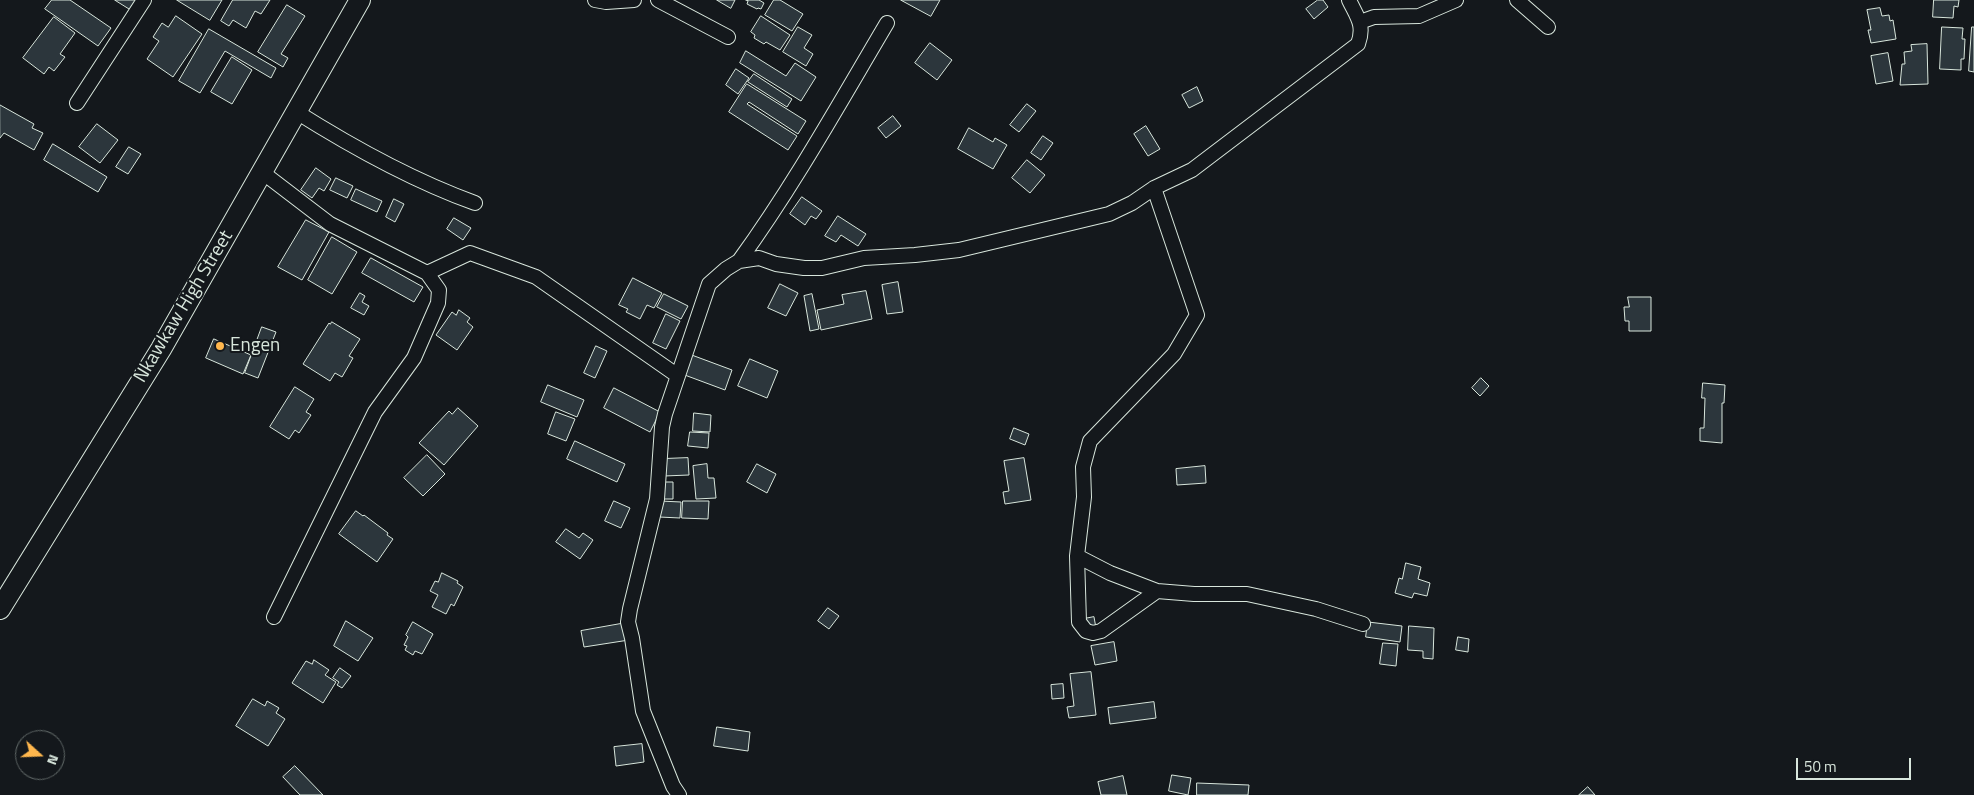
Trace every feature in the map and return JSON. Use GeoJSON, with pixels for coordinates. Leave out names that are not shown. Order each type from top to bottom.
{"type":"FeatureCollection","features":[{"type":"Feature","properties":{"kind":"main road","name":"Nkawkaw High Street"},"geometry":{"type":"LineString","coordinates":[[0,609],[160,349],[360,0]]}},
{"type":"Feature","properties":{"kind":"street"},"geometry":{"type":"LineString","coordinates":[[77,103],[144,0]]}},
{"type":"Feature","properties":{"kind":"street"},"geometry":{"type":"LineString","coordinates":[[595,0],[606,2],[634,0]]}},
{"type":"Feature","properties":{"kind":"street"},"geometry":{"type":"LineString","coordinates":[[658,0],[728,37]]}},
{"type":"Feature","properties":{"kind":"street"},"geometry":{"type":"LineString","coordinates":[[739,261],[759,258],[776,264],[804,268],[822,268],[864,258],[959,250],[1109,214],[1132,203],[1154,188],[1192,170],[1358,44],[1362,35],[1360,22],[1349,0]]}},
{"type":"Feature","properties":{"kind":"street"},"geometry":{"type":"LineString","coordinates":[[1360,22],[1374,17],[1419,16],[1456,0]]}},
{"type":"Feature","properties":{"kind":"street"},"geometry":{"type":"LineString","coordinates":[[1517,0],[1548,27]]}},
{"type":"Feature","properties":{"kind":"street"},"geometry":{"type":"LineString","coordinates":[[679,795],[673,786],[643,711],[628,622],[657,499],[662,427],[709,284],[726,269],[739,261],[765,225],[802,168],[887,23]]}},
{"type":"Feature","properties":{"kind":"street"},"geometry":{"type":"LineString","coordinates":[[295,111],[350,145],[439,190],[475,203]]}},
{"type":"Feature","properties":{"kind":"street"},"geometry":{"type":"LineString","coordinates":[[262,172],[330,224],[428,273],[439,290],[438,303],[414,358],[375,412],[274,617]]}},
{"type":"Feature","properties":{"kind":"street"},"geometry":{"type":"LineString","coordinates":[[1154,188],[1197,315],[1174,354],[1090,441],[1083,466],[1084,497],[1077,556],[1079,622],[1086,631],[1093,633],[1102,630],[1157,591]]}},
{"type":"Feature","properties":{"kind":"street"},"geometry":{"type":"LineString","coordinates":[[428,273],[470,253],[536,276],[678,376]]}},
{"type":"Feature","properties":{"kind":"street"},"geometry":{"type":"LineString","coordinates":[[1077,556],[1110,573],[1157,591],[1194,594],[1247,594],[1316,609],[1363,624]]}},
{"type":"Feature","properties":{"kind":"building"},"geometry":{"type":"Polygon","coordinates":[[[52,0],[70,0],[111,28],[98,46],[45,9],[52,0]]]}},
{"type":"Feature","properties":{"kind":"building"},"geometry":{"type":"Polygon","coordinates":[[[115,0],[140,0],[133,11],[115,0]]]}},
{"type":"Feature","properties":{"kind":"building"},"geometry":{"type":"Polygon","coordinates":[[[177,0],[222,0],[210,20],[177,0]]]}},
{"type":"Feature","properties":{"kind":"building"},"geometry":{"type":"Polygon","coordinates":[[[233,0],[270,0],[261,14],[255,11],[246,28],[233,20],[229,26],[221,21],[233,0]]]}},
{"type":"Feature","properties":{"kind":"building"},"geometry":{"type":"Polygon","coordinates":[[[717,0],[735,0],[731,8],[717,0]]]}},
{"type":"Feature","properties":{"kind":"building"},"geometry":{"type":"Polygon","coordinates":[[[746,0],[759,0],[764,3],[761,9],[757,9],[747,4],[748,1],[746,0]]]}},
{"type":"Feature","properties":{"kind":"building"},"geometry":{"type":"Polygon","coordinates":[[[774,0],[780,0],[803,14],[792,31],[765,15],[774,0]]]}},
{"type":"Feature","properties":{"kind":"building"},"geometry":{"type":"Polygon","coordinates":[[[901,0],[940,0],[931,16],[901,0]]]}},
{"type":"Feature","properties":{"kind":"building"},"geometry":{"type":"Polygon","coordinates":[[[1318,0],[1323,0],[1328,7],[1314,19],[1306,9],[1318,0]]]}},
{"type":"Feature","properties":{"kind":"building"},"geometry":{"type":"Polygon","coordinates":[[[1934,0],[1959,0],[1958,7],[1954,6],[1953,18],[1933,17],[1934,0]]]}},
{"type":"Feature","properties":{"kind":"building"},"geometry":{"type":"Polygon","coordinates":[[[287,5],[305,16],[281,54],[288,58],[283,67],[258,52],[287,5]]]}},
{"type":"Feature","properties":{"kind":"building"},"geometry":{"type":"Polygon","coordinates":[[[1880,8],[1882,16],[1889,15],[1890,21],[1893,20],[1896,39],[1871,43],[1868,30],[1871,30],[1867,10],[1880,8]]]}},
{"type":"Feature","properties":{"kind":"building"},"geometry":{"type":"Polygon","coordinates":[[[176,16],[202,34],[173,77],[147,59],[159,41],[153,37],[162,23],[168,27],[176,16]]]}},
{"type":"Feature","properties":{"kind":"building"},"geometry":{"type":"Polygon","coordinates":[[[761,16],[790,35],[780,50],[754,38],[755,35],[751,32],[761,16]]]}},
{"type":"Feature","properties":{"kind":"building"},"geometry":{"type":"Polygon","coordinates":[[[54,17],[75,33],[60,54],[65,57],[54,71],[49,67],[44,74],[23,58],[54,17]]]}},
{"type":"Feature","properties":{"kind":"building"},"geometry":{"type":"Polygon","coordinates":[[[798,27],[812,35],[804,48],[813,54],[806,66],[783,52],[798,27]]]}},
{"type":"Feature","properties":{"kind":"building"},"geometry":{"type":"Polygon","coordinates":[[[1942,27],[1963,28],[1962,39],[1965,39],[1964,59],[1961,59],[1961,70],[1940,69],[1942,27]]]}},
{"type":"Feature","properties":{"kind":"building"},"geometry":{"type":"Polygon","coordinates":[[[1972,27],[1974,27],[1974,72],[1969,71],[1972,27]]]}},
{"type":"Feature","properties":{"kind":"building"},"geometry":{"type":"Polygon","coordinates":[[[209,29],[276,68],[271,78],[225,51],[200,93],[179,81],[209,29]]]}},
{"type":"Feature","properties":{"kind":"building"},"geometry":{"type":"Polygon","coordinates":[[[930,43],[952,60],[937,80],[915,63],[930,43]]]}},
{"type":"Feature","properties":{"kind":"building"},"geometry":{"type":"Polygon","coordinates":[[[1927,44],[1928,84],[1900,85],[1902,64],[1905,64],[1904,52],[1912,51],[1911,45],[1927,44]]]}},
{"type":"Feature","properties":{"kind":"building"},"geometry":{"type":"Polygon","coordinates":[[[746,51],[786,76],[795,63],[816,77],[801,101],[740,63],[746,51]]]}},
{"type":"Feature","properties":{"kind":"building"},"geometry":{"type":"Polygon","coordinates":[[[1888,53],[1893,81],[1876,84],[1871,56],[1888,53]]]}},
{"type":"Feature","properties":{"kind":"building"},"geometry":{"type":"Polygon","coordinates":[[[232,57],[252,70],[232,104],[211,92],[232,57]]]}},
{"type":"Feature","properties":{"kind":"building"},"geometry":{"type":"Polygon","coordinates":[[[736,69],[749,78],[738,94],[726,85],[736,69]]]}},
{"type":"Feature","properties":{"kind":"building"},"geometry":{"type":"Polygon","coordinates":[[[754,74],[792,99],[787,107],[748,82],[754,74]]]}},
{"type":"Feature","properties":{"kind":"building"},"geometry":{"type":"Polygon","coordinates":[[[747,84],[806,121],[798,134],[749,102],[747,104],[797,136],[788,150],[729,112],[747,84]]]}},
{"type":"Feature","properties":{"kind":"building"},"geometry":{"type":"Polygon","coordinates":[[[1197,87],[1203,101],[1189,108],[1182,95],[1197,87]]]}},
{"type":"Feature","properties":{"kind":"building"},"geometry":{"type":"Polygon","coordinates":[[[1027,104],[1036,111],[1019,132],[1010,125],[1027,104]]]}},
{"type":"Feature","properties":{"kind":"building"},"geometry":{"type":"Polygon","coordinates":[[[0,105],[34,124],[32,128],[43,133],[34,150],[4,133],[0,138],[0,105]]]}},
{"type":"Feature","properties":{"kind":"building"},"geometry":{"type":"Polygon","coordinates":[[[893,116],[901,126],[886,138],[878,128],[893,116]]]}},
{"type":"Feature","properties":{"kind":"building"},"geometry":{"type":"Polygon","coordinates":[[[97,124],[118,140],[100,163],[79,147],[97,124]]]}},
{"type":"Feature","properties":{"kind":"building"},"geometry":{"type":"Polygon","coordinates":[[[1146,126],[1160,149],[1148,156],[1134,134],[1146,126]]]}},
{"type":"Feature","properties":{"kind":"building"},"geometry":{"type":"Polygon","coordinates":[[[969,128],[993,142],[995,138],[1007,145],[993,169],[958,149],[969,128]]]}},
{"type":"Feature","properties":{"kind":"building"},"geometry":{"type":"Polygon","coordinates":[[[1043,136],[1053,143],[1041,160],[1031,153],[1043,136]]]}},
{"type":"Feature","properties":{"kind":"building"},"geometry":{"type":"Polygon","coordinates":[[[53,144],[107,177],[98,192],[44,160],[53,144]]]}},
{"type":"Feature","properties":{"kind":"building"},"geometry":{"type":"Polygon","coordinates":[[[129,147],[141,154],[128,174],[116,167],[129,147]]]}},
{"type":"Feature","properties":{"kind":"building"},"geometry":{"type":"Polygon","coordinates":[[[1027,160],[1045,175],[1030,193],[1012,178],[1027,160]]]}},
{"type":"Feature","properties":{"kind":"building"},"geometry":{"type":"Polygon","coordinates":[[[316,168],[331,179],[324,191],[319,188],[312,198],[301,190],[316,168]]]}},
{"type":"Feature","properties":{"kind":"building"},"geometry":{"type":"Polygon","coordinates":[[[336,178],[353,186],[347,198],[330,190],[336,178]]]}},
{"type":"Feature","properties":{"kind":"building"},"geometry":{"type":"Polygon","coordinates":[[[356,189],[382,201],[377,212],[351,200],[356,189]]]}},
{"type":"Feature","properties":{"kind":"building"},"geometry":{"type":"Polygon","coordinates":[[[802,197],[822,211],[816,219],[811,216],[805,225],[790,214],[802,197]]]}},
{"type":"Feature","properties":{"kind":"building"},"geometry":{"type":"Polygon","coordinates":[[[394,199],[404,204],[395,222],[386,217],[394,199]]]}},
{"type":"Feature","properties":{"kind":"building"},"geometry":{"type":"Polygon","coordinates":[[[838,216],[866,234],[858,246],[841,235],[836,242],[825,236],[838,216]]]}},
{"type":"Feature","properties":{"kind":"building"},"geometry":{"type":"Polygon","coordinates":[[[454,218],[471,228],[463,240],[447,229],[454,218]]]}},
{"type":"Feature","properties":{"kind":"building"},"geometry":{"type":"Polygon","coordinates":[[[306,220],[329,232],[302,280],[278,267],[306,220]]]}},
{"type":"Feature","properties":{"kind":"building"},"geometry":{"type":"Polygon","coordinates":[[[332,237],[357,252],[332,294],[308,280],[332,237]]]}},
{"type":"Feature","properties":{"kind":"building"},"geometry":{"type":"Polygon","coordinates":[[[371,258],[423,287],[414,302],[362,273],[371,258]]]}},
{"type":"Feature","properties":{"kind":"building"},"geometry":{"type":"Polygon","coordinates":[[[633,278],[662,293],[654,308],[647,305],[640,319],[626,312],[628,309],[619,305],[633,278]]]}},
{"type":"Feature","properties":{"kind":"building"},"geometry":{"type":"Polygon","coordinates":[[[898,282],[903,312],[887,314],[882,285],[898,282]]]}},
{"type":"Feature","properties":{"kind":"building"},"geometry":{"type":"Polygon","coordinates":[[[780,284],[798,293],[786,316],[768,308],[780,284]]]}},
{"type":"Feature","properties":{"kind":"building"},"geometry":{"type":"Polygon","coordinates":[[[866,291],[872,319],[821,330],[817,310],[844,304],[842,295],[866,291]]]}},
{"type":"Feature","properties":{"kind":"building"},"geometry":{"type":"Polygon","coordinates":[[[360,293],[365,296],[362,302],[369,306],[364,315],[351,308],[360,293]]]}},
{"type":"Feature","properties":{"kind":"building"},"geometry":{"type":"Polygon","coordinates":[[[664,294],[688,306],[681,319],[657,307],[664,294]]]}},
{"type":"Feature","properties":{"kind":"building"},"geometry":{"type":"Polygon","coordinates":[[[812,294],[819,329],[810,331],[804,296],[812,294]]]}},
{"type":"Feature","properties":{"kind":"building"},"geometry":{"type":"Polygon","coordinates":[[[1628,297],[1651,297],[1651,331],[1629,331],[1629,321],[1625,321],[1624,307],[1629,307],[1628,297]]]}},
{"type":"Feature","properties":{"kind":"building"},"geometry":{"type":"Polygon","coordinates":[[[459,310],[470,318],[467,322],[473,327],[457,350],[436,335],[452,312],[456,315],[459,310]]]}},
{"type":"Feature","properties":{"kind":"building"},"geometry":{"type":"Polygon","coordinates":[[[666,314],[680,321],[666,349],[653,343],[666,314]]]}},
{"type":"Feature","properties":{"kind":"building"},"geometry":{"type":"Polygon","coordinates":[[[332,322],[360,339],[349,356],[353,358],[342,377],[335,373],[330,381],[303,364],[329,323],[332,322]]]}},
{"type":"Feature","properties":{"kind":"building"},"geometry":{"type":"Polygon","coordinates":[[[262,327],[276,332],[258,378],[245,373],[262,327]]]}},
{"type":"Feature","properties":{"kind":"building"},"geometry":{"type":"Polygon","coordinates":[[[214,339],[251,355],[243,374],[206,358],[214,339]]]}},
{"type":"Feature","properties":{"kind":"building"},"geometry":{"type":"Polygon","coordinates":[[[596,346],[607,351],[595,378],[584,373],[596,346]]]}},
{"type":"Feature","properties":{"kind":"building"},"geometry":{"type":"Polygon","coordinates":[[[689,354],[732,370],[725,390],[682,374],[689,354]]]}},
{"type":"Feature","properties":{"kind":"building"},"geometry":{"type":"Polygon","coordinates":[[[750,359],[778,371],[767,398],[738,386],[750,359]]]}},
{"type":"Feature","properties":{"kind":"building"},"geometry":{"type":"Polygon","coordinates":[[[1481,378],[1489,386],[1480,396],[1472,388],[1481,378]]]}},
{"type":"Feature","properties":{"kind":"building"},"geometry":{"type":"Polygon","coordinates":[[[1703,383],[1725,385],[1724,403],[1722,403],[1722,443],[1700,441],[1700,428],[1704,428],[1705,398],[1702,398],[1703,383]]]}},
{"type":"Feature","properties":{"kind":"building"},"geometry":{"type":"Polygon","coordinates":[[[548,385],[584,400],[577,417],[541,402],[548,385]]]}},
{"type":"Feature","properties":{"kind":"building"},"geometry":{"type":"Polygon","coordinates":[[[295,387],[314,399],[306,412],[311,415],[299,433],[295,430],[289,439],[270,427],[295,387]]]}},
{"type":"Feature","properties":{"kind":"building"},"geometry":{"type":"Polygon","coordinates":[[[614,388],[660,412],[650,432],[604,408],[614,388]]]}},
{"type":"Feature","properties":{"kind":"building"},"geometry":{"type":"Polygon","coordinates":[[[458,408],[478,426],[444,465],[419,443],[449,411],[452,414],[458,408]]]}},
{"type":"Feature","properties":{"kind":"building"},"geometry":{"type":"Polygon","coordinates":[[[556,412],[575,419],[566,441],[548,434],[556,412]]]}},
{"type":"Feature","properties":{"kind":"building"},"geometry":{"type":"Polygon","coordinates":[[[694,413],[711,415],[710,432],[693,431],[694,413]]]}},
{"type":"Feature","properties":{"kind":"building"},"geometry":{"type":"Polygon","coordinates":[[[1014,428],[1029,434],[1025,445],[1010,439],[1014,428]]]}},
{"type":"Feature","properties":{"kind":"building"},"geometry":{"type":"Polygon","coordinates":[[[690,432],[709,433],[708,448],[688,446],[690,432]]]}},
{"type":"Feature","properties":{"kind":"building"},"geometry":{"type":"Polygon","coordinates":[[[575,441],[625,464],[617,482],[567,459],[575,441]]]}},
{"type":"Feature","properties":{"kind":"building"},"geometry":{"type":"Polygon","coordinates":[[[427,455],[445,474],[423,496],[404,478],[427,455]]]}},
{"type":"Feature","properties":{"kind":"building"},"geometry":{"type":"Polygon","coordinates":[[[688,458],[689,475],[664,476],[663,459],[688,458]]]}},
{"type":"Feature","properties":{"kind":"building"},"geometry":{"type":"Polygon","coordinates":[[[1024,458],[1031,500],[1005,504],[1003,492],[1009,491],[1004,461],[1024,458]]]}},
{"type":"Feature","properties":{"kind":"building"},"geometry":{"type":"Polygon","coordinates":[[[707,464],[708,478],[714,478],[716,498],[696,499],[693,466],[707,464]]]}},
{"type":"Feature","properties":{"kind":"building"},"geometry":{"type":"Polygon","coordinates":[[[757,464],[776,474],[767,493],[747,482],[757,464]]]}},
{"type":"Feature","properties":{"kind":"building"},"geometry":{"type":"Polygon","coordinates":[[[1205,466],[1206,483],[1177,485],[1176,469],[1205,466]]]}},
{"type":"Feature","properties":{"kind":"building"},"geometry":{"type":"Polygon","coordinates":[[[660,482],[673,482],[673,499],[660,499],[660,482]]]}},
{"type":"Feature","properties":{"kind":"building"},"geometry":{"type":"Polygon","coordinates":[[[614,501],[630,508],[621,528],[605,521],[614,501]]]}},
{"type":"Feature","properties":{"kind":"building"},"geometry":{"type":"Polygon","coordinates":[[[660,501],[681,502],[680,518],[659,517],[660,501]]]}},
{"type":"Feature","properties":{"kind":"building"},"geometry":{"type":"Polygon","coordinates":[[[683,501],[709,501],[708,519],[682,518],[683,501]]]}},
{"type":"Feature","properties":{"kind":"building"},"geometry":{"type":"Polygon","coordinates":[[[356,511],[388,533],[387,535],[393,539],[377,562],[339,534],[356,511]]]}},
{"type":"Feature","properties":{"kind":"building"},"geometry":{"type":"Polygon","coordinates":[[[566,529],[579,538],[583,533],[593,540],[580,559],[556,542],[566,529]]]}},
{"type":"Feature","properties":{"kind":"building"},"geometry":{"type":"Polygon","coordinates":[[[1406,563],[1421,567],[1418,579],[1430,583],[1427,596],[1414,593],[1412,598],[1395,593],[1399,578],[1402,579],[1406,563]]]}},
{"type":"Feature","properties":{"kind":"building"},"geometry":{"type":"Polygon","coordinates":[[[442,573],[458,581],[457,583],[463,587],[454,606],[451,604],[446,614],[432,607],[438,595],[430,591],[435,581],[438,582],[442,573]]]}},
{"type":"Feature","properties":{"kind":"building"},"geometry":{"type":"Polygon","coordinates":[[[828,608],[839,616],[829,629],[818,621],[828,608]]]}},
{"type":"Feature","properties":{"kind":"building"},"geometry":{"type":"Polygon","coordinates":[[[1094,617],[1096,628],[1085,629],[1084,619],[1094,617]]]}},
{"type":"Feature","properties":{"kind":"building"},"geometry":{"type":"Polygon","coordinates":[[[346,621],[373,638],[358,661],[334,646],[346,621]]]}},
{"type":"Feature","properties":{"kind":"building"},"geometry":{"type":"Polygon","coordinates":[[[413,622],[433,634],[422,654],[415,651],[413,655],[405,650],[407,646],[404,645],[408,637],[406,635],[413,622]]]}},
{"type":"Feature","properties":{"kind":"building"},"geometry":{"type":"Polygon","coordinates":[[[1368,622],[1402,626],[1400,642],[1366,637],[1368,622]]]}},
{"type":"Feature","properties":{"kind":"building"},"geometry":{"type":"Polygon","coordinates":[[[626,623],[629,640],[584,647],[581,631],[626,623]]]}},
{"type":"Feature","properties":{"kind":"building"},"geometry":{"type":"Polygon","coordinates":[[[1409,626],[1434,628],[1433,659],[1423,658],[1423,651],[1408,650],[1409,626]]]}},
{"type":"Feature","properties":{"kind":"building"},"geometry":{"type":"Polygon","coordinates":[[[1458,637],[1469,639],[1468,652],[1456,650],[1458,637]]]}},
{"type":"Feature","properties":{"kind":"building"},"geometry":{"type":"Polygon","coordinates":[[[1114,642],[1117,661],[1095,665],[1091,646],[1114,642]]]}},
{"type":"Feature","properties":{"kind":"building"},"geometry":{"type":"Polygon","coordinates":[[[1383,643],[1398,644],[1396,666],[1380,664],[1383,643]]]}},
{"type":"Feature","properties":{"kind":"building"},"geometry":{"type":"Polygon","coordinates":[[[314,660],[329,670],[325,675],[336,682],[323,703],[292,683],[306,661],[312,664],[314,660]]]}},
{"type":"Feature","properties":{"kind":"building"},"geometry":{"type":"Polygon","coordinates":[[[340,668],[351,676],[342,688],[337,685],[339,682],[333,678],[340,668]]]}},
{"type":"Feature","properties":{"kind":"building"},"geometry":{"type":"Polygon","coordinates":[[[1091,672],[1096,715],[1069,718],[1067,707],[1074,706],[1070,674],[1091,672]]]}},
{"type":"Feature","properties":{"kind":"building"},"geometry":{"type":"Polygon","coordinates":[[[1063,684],[1064,698],[1052,699],[1051,685],[1063,684]]]}},
{"type":"Feature","properties":{"kind":"building"},"geometry":{"type":"Polygon","coordinates":[[[253,699],[265,706],[267,701],[279,708],[276,713],[285,719],[268,746],[236,726],[253,699]]]}},
{"type":"Feature","properties":{"kind":"building"},"geometry":{"type":"Polygon","coordinates":[[[1154,702],[1156,718],[1110,724],[1108,708],[1154,702]]]}},
{"type":"Feature","properties":{"kind":"building"},"geometry":{"type":"Polygon","coordinates":[[[717,727],[750,732],[748,751],[714,746],[717,727]]]}},
{"type":"Feature","properties":{"kind":"building"},"geometry":{"type":"Polygon","coordinates":[[[642,744],[644,762],[616,766],[614,747],[642,744]]]}},
{"type":"Feature","properties":{"kind":"building"},"geometry":{"type":"Polygon","coordinates":[[[295,766],[323,795],[300,795],[283,777],[295,766]]]}},
{"type":"Feature","properties":{"kind":"building"},"geometry":{"type":"Polygon","coordinates":[[[1172,775],[1191,778],[1188,795],[1169,791],[1172,775]]]}},
{"type":"Feature","properties":{"kind":"building"},"geometry":{"type":"Polygon","coordinates":[[[1123,776],[1127,795],[1101,795],[1098,782],[1123,776]]]}},
{"type":"Feature","properties":{"kind":"building"},"geometry":{"type":"Polygon","coordinates":[[[1197,783],[1249,785],[1248,795],[1197,795],[1197,783]]]}},
{"type":"Feature","properties":{"kind":"building"},"geometry":{"type":"Polygon","coordinates":[[[1588,787],[1595,795],[1579,795],[1588,787]]]}},
{"type":"Feature","properties":{"kind":"place","name":"Engen"},"geometry":{"type":"Point","coordinates":[220,346]}}]}
